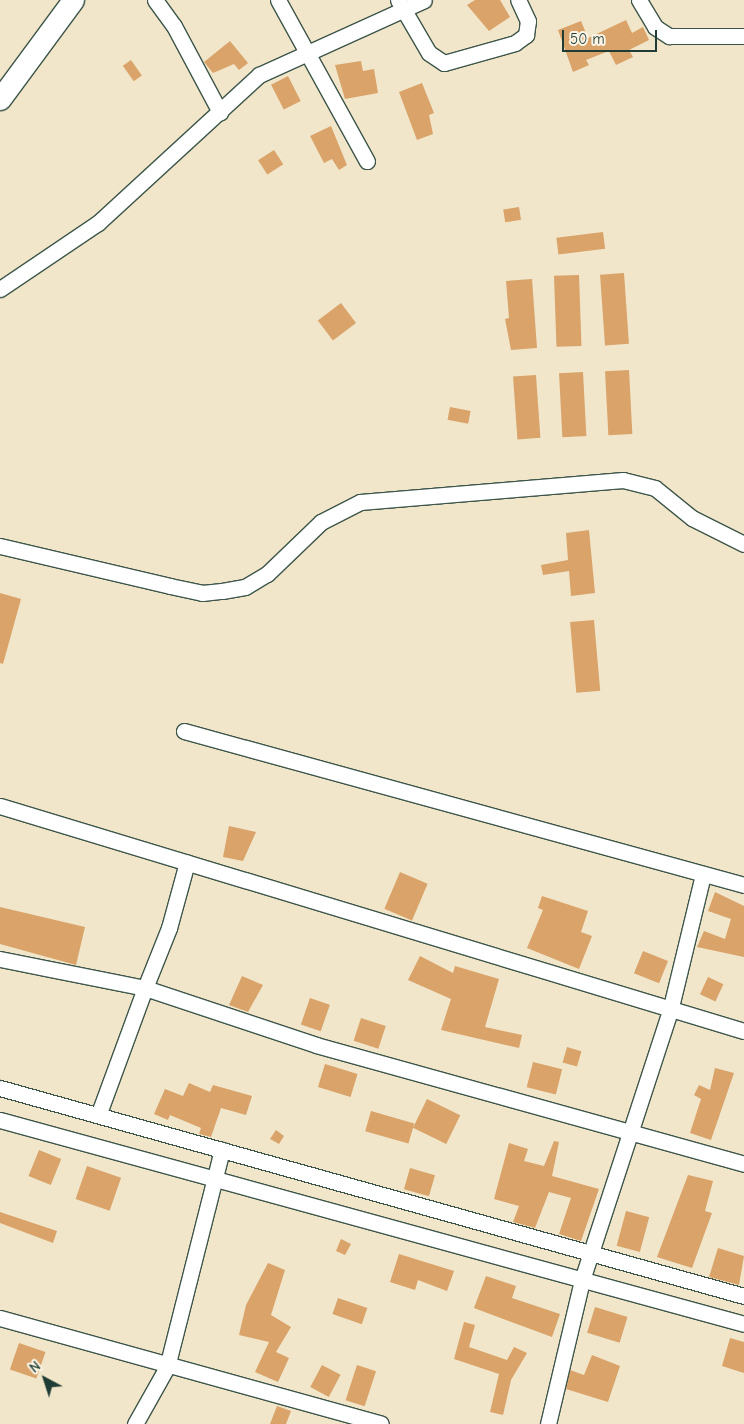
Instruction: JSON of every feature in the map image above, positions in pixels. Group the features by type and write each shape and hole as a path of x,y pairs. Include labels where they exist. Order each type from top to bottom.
{"street":[{"path":"0,99 73,0"},
{"path":"155,0 174,26 220,112"},
{"path":"278,0 308,50 367,161"},
{"path":"0,289 98,223 259,75 400,4 424,0"},
{"path":"400,4 429,53 444,63 515,43 526,35 528,21 518,0"},
{"path":"639,0 655,26 669,36 744,36"},
{"path":"0,546 178,588 222,591 245,587 267,574 321,522 360,502 623,480 656,488 692,518 744,544"},
{"path":"184,731 644,854 702,875 744,886"},
{"path":"0,806 744,1031"},
{"path":"100,1113 144,988 169,928 187,862"},
{"path":"548,1424 582,1280 670,1010 702,875"},
{"path":"0,959 144,988 316,1045 744,1164"},
{"path":"0,1088 100,1113 222,1150 744,1296"},
{"path":"0,1120 744,1324"},
{"path":"135,1424 167,1368 213,1179 222,1150"},
{"path":"0,1318 167,1368 381,1424"}],"building":[{"path":"475,0 500,0 510,17 489,31 467,5"},
{"path":"626,20 632,33 643,27 649,40 629,50 633,57 616,65 609,51 586,60 589,65 573,72 558,30 581,21 588,38"},
{"path":"230,41 248,63 239,70 234,64 213,73 204,62"},
{"path":"131,60 142,76 134,81 123,66"},
{"path":"361,61 363,71 374,69 378,93 345,99 335,65"},
{"path":"288,76 301,101 284,110 271,85"},
{"path":"422,83 434,113 429,115 433,134 417,140 399,92"},
{"path":"331,126 347,165 339,170 332,159 324,163 310,136"},
{"path":"274,150 283,164 267,175 258,160"},
{"path":"519,207 521,220 505,222 503,210"},
{"path":"603,232 605,249 558,255 556,238"},
{"path":"624,273 629,344 605,346 600,275"},
{"path":"579,275 581,346 556,347 554,276"},
{"path":"532,279 537,348 511,350 505,319 509,318 506,281"},
{"path":"341,303 356,323 333,340 318,320"},
{"path":"629,370 632,434 608,435 605,371"},
{"path":"583,372 586,436 562,437 559,373"},
{"path":"536,375 540,438 517,439 513,377"},
{"path":"450,407 471,411 468,424 448,420"},
{"path":"589,530 595,593 571,596 569,571 543,575 541,565 568,560 566,533"},
{"path":"0,593 21,599 3,664 0,663"},
{"path":"594,620 600,691 576,693 570,622"},
{"path":"229,826 256,832 243,861 223,857"},
{"path":"400,872 428,884 412,921 384,909"},
{"path":"715,892 744,906 744,957 697,947 704,931 725,939 731,919 708,911"},
{"path":"542,896 588,911 581,932 592,936 579,969 527,948 543,910 538,908"},
{"path":"0,907 85,927 76,965 0,944"},
{"path":"643,951 668,961 659,983 634,973"},
{"path":"420,956 453,973 455,966 499,979 485,1027 522,1035 519,1048 441,1030 451,999 408,980"},
{"path":"242,976 263,985 248,1012 229,1005"},
{"path":"708,977 723,984 715,1001 700,994"},
{"path":"310,998 330,1005 321,1031 301,1024"},
{"path":"361,1018 386,1026 378,1049 354,1041"},
{"path":"567,1047 581,1051 577,1067 563,1062"},
{"path":"533,1062 562,1069 556,1094 527,1087"},
{"path":"325,1064 358,1074 350,1097 318,1087"},
{"path":"715,1068 734,1073 711,1140 690,1133 701,1099 694,1095 699,1085 710,1090"},
{"path":"189,1083 210,1092 213,1085 252,1096 246,1115 221,1108 211,1137 199,1134 201,1128 170,1115 168,1120 154,1114 165,1089 183,1096"},
{"path":"427,1099 460,1115 446,1144 413,1128"},
{"path":"371,1111 414,1123 408,1144 365,1131"},
{"path":"276,1130 284,1136 279,1144 270,1139"},
{"path":"554,1141 559,1142 552,1176 599,1189 581,1241 559,1234 571,1198 549,1192 535,1228 513,1222 519,1206 494,1199 509,1143 528,1149 524,1161 544,1166"},
{"path":"39,1150 61,1159 51,1185 29,1176"},
{"path":"87,1166 121,1178 110,1211 76,1199"},
{"path":"410,1168 435,1175 429,1196 404,1189"},
{"path":"688,1175 713,1181 705,1211 712,1213 692,1268 657,1257"},
{"path":"626,1211 649,1217 640,1252 617,1246"},
{"path":"0,1212 57,1231 53,1243 0,1223"},
{"path":"341,1239 351,1244 345,1255 336,1251"},
{"path":"718,1248 744,1256 739,1285 709,1277"},
{"path":"399,1254 454,1271 447,1291 418,1280 415,1290 390,1282"},
{"path":"268,1263 285,1270 271,1315 291,1327 276,1352 289,1358 278,1382 255,1372 269,1342 239,1335 246,1305"},
{"path":"486,1276 516,1286 512,1298 560,1314 552,1337 474,1308"},
{"path":"338,1298 367,1308 362,1324 332,1314"},
{"path":"595,1307 628,1317 620,1343 587,1333"},
{"path":"464,1322 475,1325 469,1347 507,1360 514,1347 527,1353 511,1380 503,1415 490,1412 499,1374 454,1359"},
{"path":"730,1338 744,1342 744,1373 722,1366"},
{"path":"19,1343 45,1352 36,1379 10,1369"},
{"path":"592,1355 620,1366 608,1402 566,1389 570,1370 584,1375"},
{"path":"322,1365 341,1375 329,1397 310,1387"},
{"path":"357,1365 376,1371 365,1406 346,1400"},
{"path":"277,1406 291,1411 286,1424 270,1424"}]}
